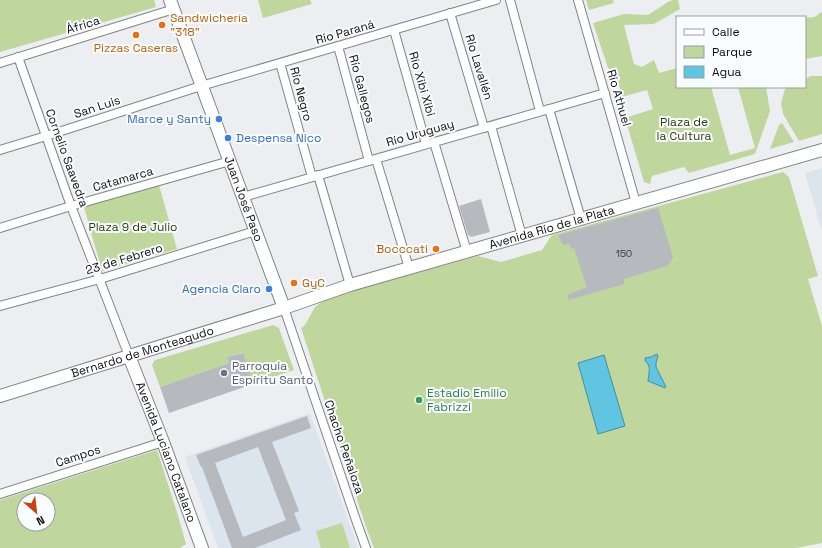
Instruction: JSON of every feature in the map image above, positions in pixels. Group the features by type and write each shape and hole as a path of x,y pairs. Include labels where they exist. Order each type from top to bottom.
{"main road":[{"name":"Juan José Paso","path":"172,4 284,308"},
{"name":"Avenida Río de la Plata","path":"284,308 350,285 732,177 822,150"},
{"name":"Bernardo de Monteagudo","path":"0,396 284,308"},
{"name":"Avenida Luciano Catalano","path":"129,356 163,442 202,548"}],"street":[{"name":"Río Paraná","path":"202,86 496,0"},
{"path":"510,0 540,111"},
{"name":"Río Athuel","path":"578,0 636,203"},
{"name":"África","path":"0,63 172,4"},
{"name":"Río Lavallén","path":"450,13 488,126 522,236"},
{"name":"Río Xibi Xibi","path":"394,30 466,252"},
{"name":"Río Gallegos","path":"338,46 373,160 409,268"},
{"name":"Cornelio Saavedra","path":"18,57 71,206 129,356"},
{"name":"Río Negro","path":"280,63 350,285"},
{"name":"San Luis","path":"0,150 202,86"},
{"name":"Río Uruguay","path":"243,197 605,93"},
{"path":"549,109 581,219"},
{"name":"Catamarca","path":"0,228 71,206 230,161"},
{"name":"23 de Febrero","path":"0,306 100,279 255,231"},
{"name":"Chacho Peñaloza","path":"284,308 366,548"},
{"name":"Campos","path":"0,494 163,442"}],"shaded area":[{"path":"822,168 822,231 805,173"},
{"path":"310,413 358,548 218,548 185,457"}],"green space":[{"path":"0,0 154,0 156,7 0,52"},
{"path":"258,0 310,0 312,4 263,18"},
{"path":"586,0 613,0 614,3 589,10"},
{"name":"Plaza de la Cultura","path":"678,0 680,9 654,24 624,25 634,64 642,67 654,60 659,73 676,68 676,88 711,88 730,155 755,148 738,88 766,88 770,111 755,154 689,173 684,167 652,176 650,184 644,182 625,118 653,109 647,90 618,98 617,94 621,91 614,71 608,68 593,23 624,14 648,15 668,2"},
{"path":"822,12 822,56 806,59 806,17 814,17"},
{"path":"811,76 822,76 822,134 799,141 783,114 781,103 785,89 806,88 806,78"},
{"path":"782,123 794,142 770,149 779,125"},
{"path":"783,172 789,177 818,276 808,279 822,326 822,543 796,548 374,548 301,328 305,325 315,307 327,298 478,256 501,262 542,250 552,235"},
{"name":"Plaza 9 de Julio","path":"159,185 177,249 102,271 84,207"},
{"path":"273,325 279,328 294,370 253,384 242,353 227,357 229,363 160,387 152,365 155,360"},
{"path":"157,450 186,544 180,548 0,548 0,500 16,495 16,532 56,532 56,492 25,492"},
{"path":"342,523 350,548 321,548 316,531"}],"water":[{"path":"657,354 656,367 666,386 665,388 648,381 649,368 645,358"},
{"path":"604,355 625,426 598,434 578,363"}],"building":[{"path":"481,199 490,232 471,237 468,235 459,206"},
{"path":"658,208 673,257 670,263 667,266 624,279 624,284 569,300 567,295 587,287 574,248 571,249 569,244 563,245 558,235"},
{"name":"Parroquia Espíritu Santo","path":"243,353 253,384 169,413 160,387 229,363 227,357"},
{"path":"307,416 311,428 272,442 299,511 294,513 301,530 255,548 232,548 202,467 196,455","holes":["258,447 286,520 243,537 215,463"]}],"place":[{"name":"Sandwichería \"318\"","path":"162,25"},
{"name":"Pizzas Caseras","path":"136,35"},
{"name":"Marce y Santy","path":"219,119"},
{"name":"Despensa Nico","path":"228,138"},
{"name":"Bocccati","path":"436,249"},
{"name":"GyC","path":"294,283"},
{"name":"Agencia Claro","path":"269,289"},
{"name":"Parroquia Espíritu Santo","path":"224,373"},
{"name":"Estadio Emilio Fabrizzi","path":"419,400"}]}
